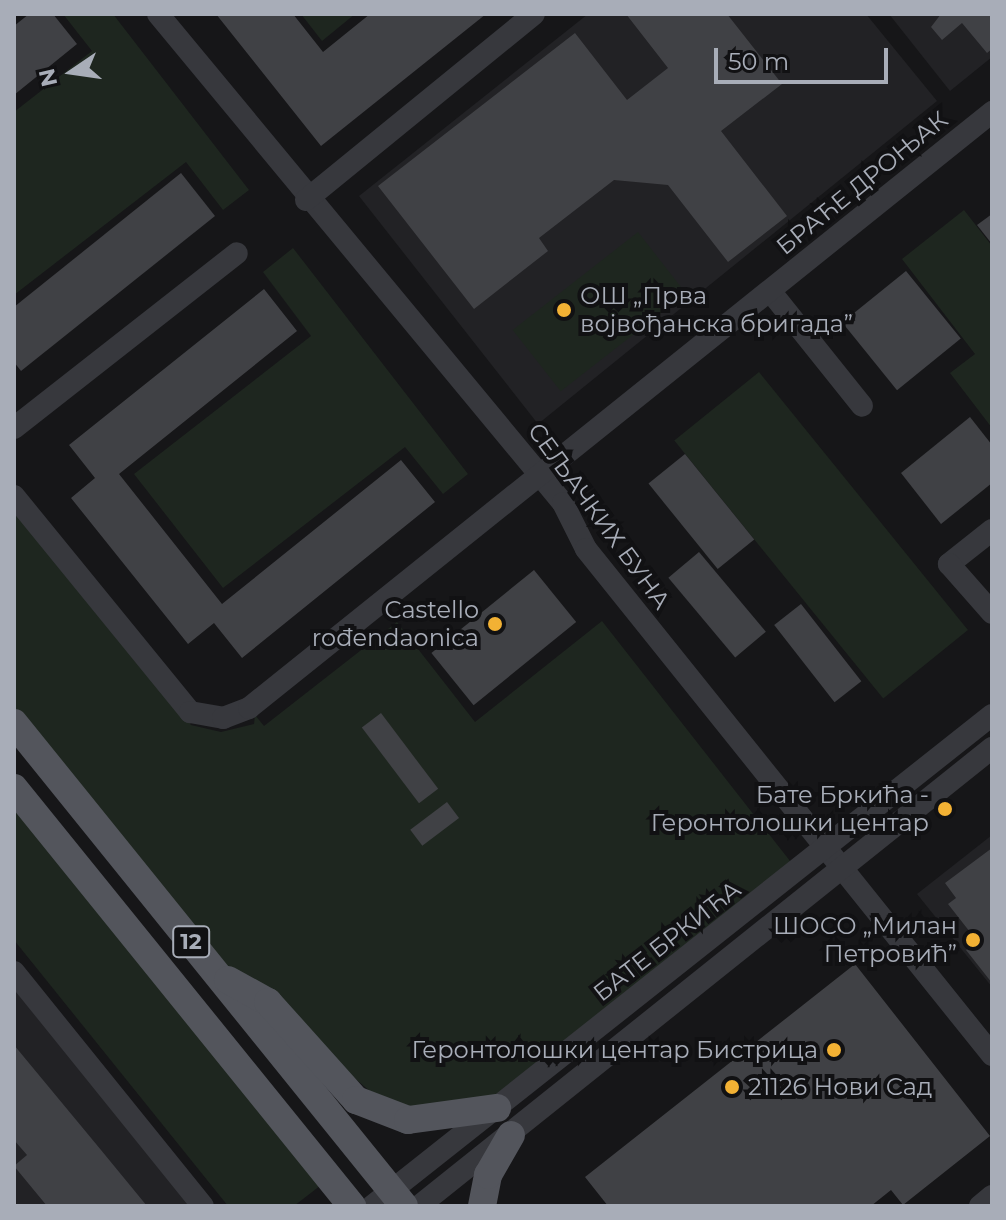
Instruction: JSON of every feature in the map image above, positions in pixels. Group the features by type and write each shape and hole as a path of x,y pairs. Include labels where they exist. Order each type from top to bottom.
{"main road":[{"name":"12","path":"14,723 216,973 390,1201"},
{"name":"12","path":"14,788 352,1206"},
{"path":"216,973 268,1002 356,1100 408,1120 497,1108"},
{"path":"482,1206 488,1175 511,1135"}],"street":[{"name":"СЕЉАЧКИХ БУНА","path":"158,14 306,200 541,476 586,549 992,1055"},
{"path":"306,200 534,14"},
{"name":"БРАЋЕ ДРОЊАК","path":"14,496 190,712 223,718 249,708 992,112"},
{"path":"14,428 237,253"},
{"path":"770,291 862,406"},
{"path":"992,530 949,564 992,613"},
{"name":"БАТЕ БРКИЋА","path":"390,1201 497,1108 992,715"},
{"path":"419,1206 992,748"},
{"path":"16,979 203,1206"},
{"path":"980,1206 992,1196"}],"shaded area":[{"path":"63,14 113,14 249,190 223,210 186,162 14,295 14,112 92,51"},
{"path":"301,14 355,14 322,41"},
{"name":"ОШ „Прва војвођанска бригада”","path":"588,14 866,14 937,101 538,424 359,196"},
{"path":"889,14 992,14 992,57 950,91"},
{"path":"964,210 992,246 992,428 950,373 975,354 902,259"},
{"path":"638,232 686,293 561,391 513,330"},
{"path":"293,248 468,474 443,494 405,447 223,588 134,474 311,336 263,272"},
{"path":"759,372 968,630 883,699 674,441"},
{"path":"14,506 191,725 221,732 254,724 255,715 264,726 397,622 475,722 602,621 794,866 494,1102 417,1110 383,1102 218,964 14,710"},
{"path":"14,798 325,1182 294,1206 228,1206 14,940"},
{"name":"ШОСО „Милан Петровић”","path":"992,835 992,987 917,894"},
{"path":"14,981 196,1206 14,1206"}],"building":[{"path":"29,14 53,14 77,44 14,95 14,26"},
{"path":"216,14 293,14 323,52 370,14 486,14 321,146"},
{"path":"626,14 727,14 782,84 721,131 787,216 728,262 668,185 614,180 539,238 548,251 474,309 378,186 575,33 627,100 668,68"},
{"path":"941,14 992,14 992,49 987,53 962,23 942,40 931,27"},
{"path":"181,173 215,216 21,371 14,362 14,307"},
{"path":"992,214 992,244 977,225"},
{"path":"906,271 961,339 897,390 842,323"},
{"path":"264,289 297,331 119,474 222,604 401,460 435,502 242,658 214,623 188,644 71,498 95,478 69,445"},
{"path":"970,417 992,445 992,483 941,524 901,473"},
{"path":"685,454 754,539 718,569 648,484"},
{"path":"699,552 766,632 735,657 668,578"},
{"path":"534,570 576,622 474,705 431,653"},
{"path":"801,604 861,681 835,702 774,625"},
{"path":"381,713 438,789 419,803 362,727"},
{"path":"447,802 459,818 422,846 410,830"},
{"path":"992,848 992,983 966,950 977,941 948,904 956,898 945,883"},
{"name":"Геронтолошки центар Бистрица","path":"855,964 990,1136 903,1205 891,1190 871,1206 608,1206 585,1177"},
{"path":"14,1045 147,1206 47,1206 14,1166 27,1155 14,1140"}],"place":[{"name":"ОШ „Прва војвођанска бригада”","path":"564,310"},
{"name":"Castello rođendaonica","path":"495,624"},
{"name":"Бате Бркића - Геронтолошки центар","path":"945,809"},
{"name":"ШОСО „Милан Петровић”","path":"973,940"},
{"name":"Геронтолошки центар Бистрица","path":"834,1050"},
{"name":"21126 Нови Сад","path":"732,1087"}]}
